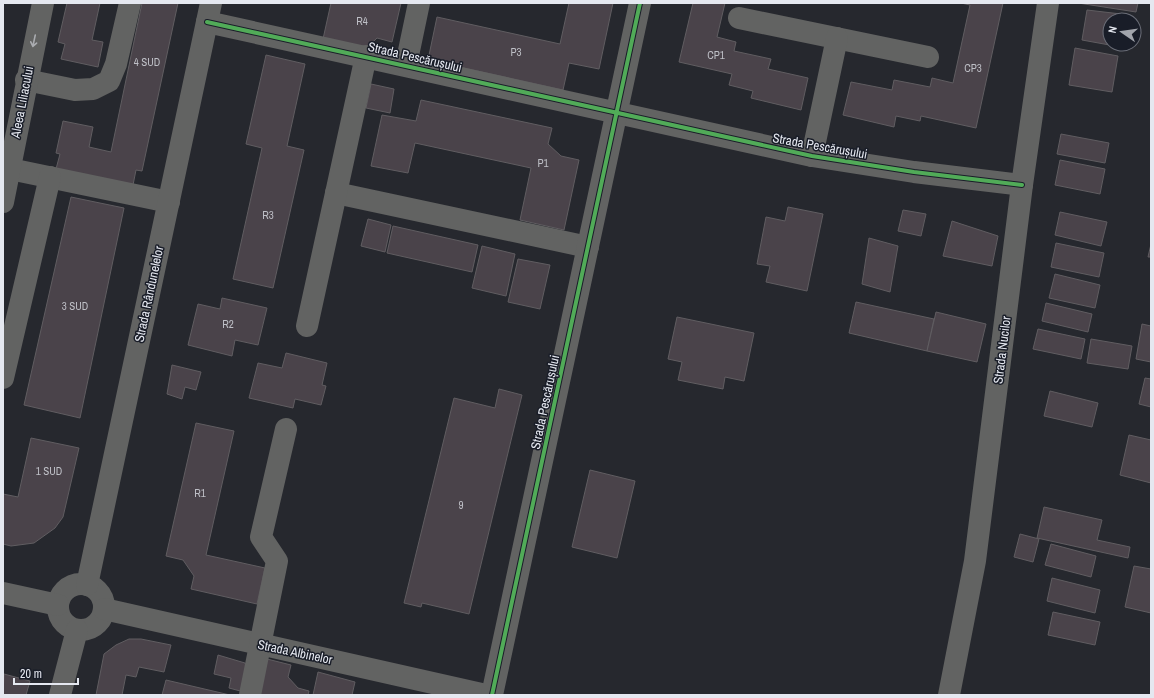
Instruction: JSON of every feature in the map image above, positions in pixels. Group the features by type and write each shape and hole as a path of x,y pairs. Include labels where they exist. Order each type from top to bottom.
{"street":[{"name":"Aleea Liliacului","path":"3,202 10,169 11,112 26,80 42,3"},
{"path":"26,80 75,90 93,89 109,81 116,64 130,3"},
{"path":"406,65 419,3"},
{"name":"Strada Pescărușului","path":"492,695 640,3"},
{"name":"Strada Nucilor","path":"949,695 975,562 1022,185 1048,3"},
{"name":"Strada Pescărușului","path":"209,12 366,56 617,114 812,156 914,172 1022,185"},
{"name":"Strada Rândunelelor","path":"87,585 209,12"},
{"path":"739,18 928,57"},
{"path":"812,156 837,38"},
{"path":"307,326 366,56"},
{"path":"10,169 169,202"},
{"path":"3,378 50,177"},
{"path":"336,193 588,247"},
{"path":"250,695 262,644 277,561 261,537 286,429"},
{"path":"79,584 87,585 93,587 102,596 104,609 98,623 85,630 77,630 65,624 58,612 58,605 60,597 71,586 79,584"},
{"path":"3,593 58,605"},
{"name":"Strada Albinelor","path":"104,609 486,695"},
{"path":"60,695 77,630"}],"building":[{"path":"67,3 100,3 92,40 103,42 98,67 61,59 65,44 58,42"},
{"path":"142,3 178,3 142,171 136,170 133,185 56,169 60,154 56,153 63,121 93,127 89,147 111,152"},
{"path":"331,3 401,3 392,42 377,38 373,42 371,48 323,39"},
{"path":"569,3 613,3 599,69 569,63 563,90 428,60 437,17 560,44"},
{"path":"693,3 725,3 717,37 736,42 734,51 771,59 768,69 808,78 801,110 751,98 753,91 729,85 732,74 679,62"},
{"path":"961,3 1003,3 976,128 921,116 920,121 896,116 894,127 843,115 851,82 892,90 894,80 930,87 932,78 953,83 970,5"},
{"path":"1078,3 1138,3 1136,12"},
{"path":"1087,10 1104,12 1102,12 1102,44 1082,40"},
{"path":"1075,48 1118,56 1112,92 1069,85"},
{"path":"266,55 305,64 287,146 304,150 273,288 233,279 262,148 246,144"},
{"path":"371,84 394,89 390,113 366,108"},
{"path":"421,100 552,128 548,144 561,156 579,160 564,230 520,220 531,168 415,143 408,173 371,166 382,115 416,121"},
{"path":"1061,134 1109,143 1105,163 1057,154"},
{"path":"1060,160 1105,169 1100,194 1055,185"},
{"path":"71,197 124,208 80,418 24,405"},
{"path":"788,207 823,214 807,291 766,282 770,266 757,264 766,217 785,221"},
{"path":"903,210 926,214 921,236 898,231"},
{"path":"1060,212 1107,222 1101,246 1055,235"},
{"path":"368,219 391,225 385,252 361,246"},
{"path":"952,221 998,236 992,266 943,256"},
{"path":"393,226 478,245 472,272 387,253"},
{"path":"869,238 898,246 890,292 862,284"},
{"path":"1056,243 1104,253 1099,277 1051,267"},
{"path":"1151,244 1151,257 1148,257"},
{"path":"482,246 515,254 506,296 472,288"},
{"path":"518,259 550,265 540,309 508,302"},
{"path":"1055,274 1100,285 1095,308 1049,298"},
{"path":"222,298 267,308 258,345 235,340 232,356 188,345 198,304 220,309"},
{"path":"856,302 934,319 927,351 849,333"},
{"path":"1046,303 1092,314 1088,332 1042,321"},
{"path":"936,312 986,324 977,362 927,351"},
{"path":"677,317 754,333 744,381 725,377 723,389 678,380 682,362 668,359"},
{"path":"1142,324 1151,326 1151,362 1136,359"},
{"path":"1038,329 1085,339 1081,359 1033,349"},
{"path":"1091,339 1132,346 1128,369 1087,363"},
{"path":"286,353 327,363 322,385 326,386 321,405 295,399 293,408 249,398 258,363 282,368"},
{"path":"172,365 201,372 196,390 185,387 182,399 167,394"},
{"path":"1145,378 1151,379 1151,407 1139,404"},
{"path":"499,389 522,395 469,614 422,603 421,607 404,603 454,398 495,408"},
{"path":"1050,391 1098,403 1092,427 1044,416"},
{"path":"196,423 234,431 206,555 265,568 257,604 191,589 194,576 183,560 166,556"},
{"path":"1129,435 1151,440 1151,483 1120,475"},
{"path":"31,438 79,448 63,517 55,528 34,543 11,546 3,544 3,494 18,497"},
{"path":"590,470 635,481 617,558 572,547"},
{"path":"1044,507 1102,520 1097,540 1130,547 1128,558 1037,538"},
{"path":"1020,534 1039,539 1033,562 1014,557"},
{"path":"1051,544 1096,556 1091,577 1045,565"},
{"path":"1134,566 1151,569 1151,613 1125,607"},
{"path":"1052,578 1100,590 1095,613 1047,601"},
{"path":"1053,612 1100,622 1095,645 1048,635"},
{"path":"129,639 141,639 171,645 164,672 139,667 136,677 126,675 122,695 96,695 104,654 116,645"},
{"path":"218,655 245,663 249,674 244,692 229,688 231,678 214,674"},
{"path":"267,659 291,665 288,677 298,688 309,691 308,695 258,695"},
{"path":"318,672 355,682 352,695 313,695"},
{"path":"4,674 30,681 26,695 3,695"},
{"path":"166,680 230,695 162,695"}],"cycle path":[{"path":"492,695 640,3"},
{"path":"207,22 812,156 914,172 1022,185"}]}
